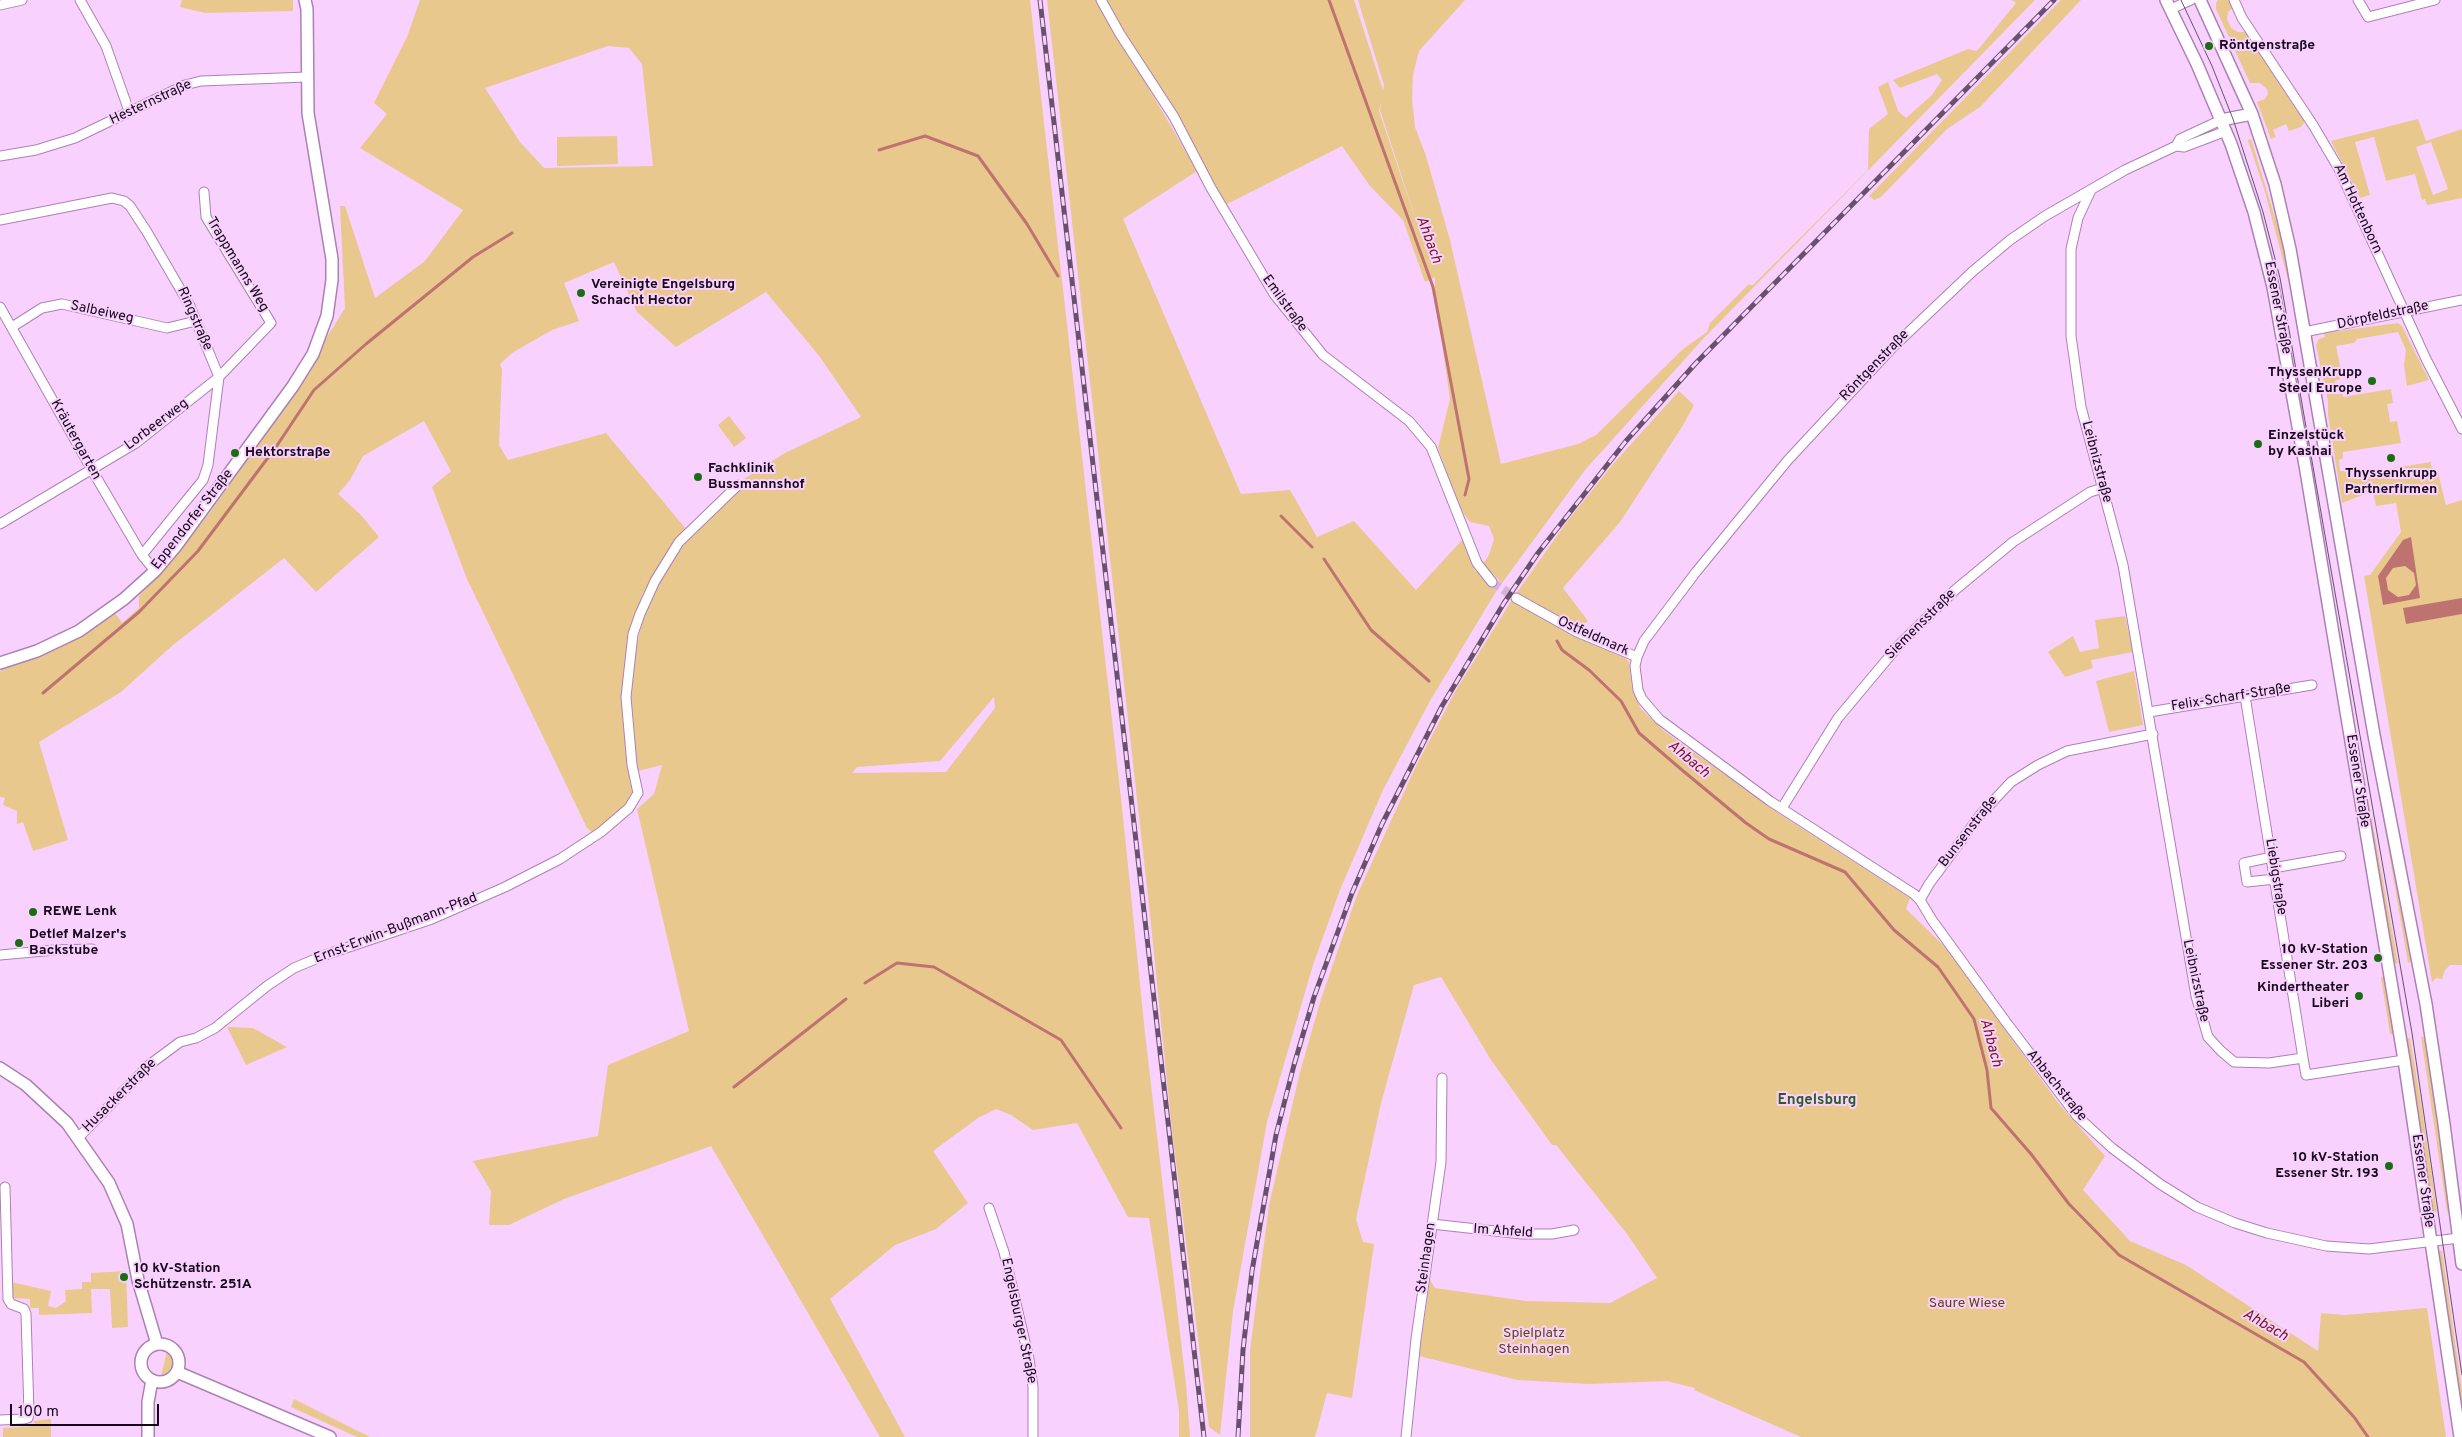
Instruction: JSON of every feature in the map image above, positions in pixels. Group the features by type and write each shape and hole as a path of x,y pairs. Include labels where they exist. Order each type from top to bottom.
{"main road":[{"name":"Essener Straße","path":"2200,0 2252,114 2281,210 2373,725 2426,1004 2462,1264"},
{"name":"Eppendorfer Straße","path":"0,663 37,651 93,622 124,599 154,571 176,546 293,386 312,354 324,326 330,299 332,259 310,126 307,78 308,3"},
{"name":"Essener Straße","path":"2168,5 2224,126 2265,249 2279,314 2404,1060 2460,1437"},
{"path":"2224,126 2252,114"},
{"path":"0,1068 42,1098 79,1137 108,1183 127,1224 138,1280 157,1344"},
{"path":"157,1344 168,1345 177,1354 179,1360 177,1372 168,1380 152,1380 142,1371 141,1359 146,1350 157,1344"},
{"path":"177,1372 330,1437"},
{"path":"148,1437 148,1402 152,1380"}],"street":[{"path":"0,5 22,0"},
{"path":"80,0 106,46 129,111"},
{"name":"Emilstraße","path":"1101,0 1120,34 1161,95 1211,188 1280,302 1323,354 1408,421 1431,447 1477,563 1492,582"},
{"path":"2168,5 2191,0"},
{"name":"Am Hottenborn","path":"2234,0 2242,18 2308,118 2338,169 2404,312 2462,429"},
{"path":"2358,0 2368,17 2435,0"},
{"name":"Hesternstraße","path":"0,156 56,145 93,131 129,111 185,85 201,81 307,78"},
{"name":"Röntgenstraße","path":"1637,657 1644,641 1742,515 1788,460 1893,347 1972,272 2010,240 2045,216 2125,170 2176,146 2180,139 2224,126"},
{"name":"Leibnizstraße","path":"2091,190 2078,218 2071,249 2071,336 2082,407 2123,565 2196,996 2208,1036 2221,1052 2234,1062 2269,1063 2303,1058"},
{"name":"Trappmanns Weg","path":"204,192 206,217 271,323 220,377"},
{"name":"Ringstraße","path":"0,220 112,198 124,201 130,206 171,271 190,306 220,377"},
{"name":"Dörpfeldstraße","path":"2304,332 2462,300"},
{"name":"Salbeiweg","path":"12,327 42,308 62,304 167,328 196,321"},
{"name":"Kräutergarten","path":"0,307 92,470 154,571"},
{"path":"142,554 203,480 208,465 220,377"},
{"name":"Lorbeerweg","path":"0,524 136,443 220,377"},
{"name":"Ernst-Erwin-Bußmann-Pfad","path":"215,1028 267,986 294,968 325,955 432,919 505,887 560,859 601,832 629,808 638,793 632,764 626,696 634,634 640,614 655,581 679,542 738,485"},
{"name":"Siemensstraße","path":"1782,808 1838,718 1906,638 1966,580 2013,542 2090,492 2103,488"},
{"name":"Ostfeldmark","path":"1516,598 1577,632 1637,657 1635,666 1638,690 1642,699 1659,719 1782,808"},
{"name":"Felix-Scharf-Straße","path":"2149,712 2312,685"},
{"name":"Liebigstraße","path":"2245,696 2303,1058"},
{"name":"Bunsenstraße","path":"1920,900 1929,884 1994,798 2024,772 2067,751 2080,747 2153,734"},
{"name":"Ahbachstraße","path":"1782,808 1920,900 1932,920 2006,1022 2077,1116 2112,1148 2160,1184 2216,1215 2267,1233 2326,1246 2369,1249 2459,1238"},
{"path":"2273,868 2341,856"},
{"path":"2272,857 2244,863 2247,882 2275,879"},
{"path":"0,955 92,949"},
{"name":"Husackerstraße","path":"79,1137 148,1065 180,1042 196,1038 215,1028"},
{"path":"2303,1058 2306,1075 2392,1060 2404,1060"},
{"name":"Steinhagen","path":"1406,1437 1416,1339 1441,1162 1442,1078"},
{"path":"0,1420 24,1420 28,1418 29,1413 26,1314 24,1309 11,1304 8,1299 4,1275 5,1187"},
{"name":"Engelsburger Straße","path":"989,1208 1004,1252 1029,1359 1033,1387 1033,1437"},
{"name":"Im Ahfeld","path":"1432,1224 1522,1234 1552,1234 1574,1230"}],"green space":[{"path":"182,0 293,0 293,11 205,13 180,7"},
{"path":"420,0 1030,0 1122,807 1145,1033 1186,1384 1190,1437 1179,1437 1179,1411 1149,1218 1128,1217 1077,1123 1033,1130 1011,1115 996,1109 978,1118 933,1151 968,1203 936,1229 895,1245 830,1299 905,1437 880,1437 711,1146 564,1199 509,1225 489,1225 491,1191 473,1161 598,1136 608,1065 689,1031 637,809 654,794 662,765 638,771 630,707 631,671 636,648 646,607 663,559 642,595 630,631 624,676 623,696 633,793 623,807 593,833 587,828 467,579 432,487 451,471 424,421 363,456 350,480 338,494 361,515 379,537 316,592 284,558 173,645 121,692 39,742 68,840 33,851 23,822 17,824 17,811 3,805 5,798 0,797 0,671 67,643 115,613 122,623 139,608 139,596 177,555 211,511 277,418 345,308 340,206 345,206 375,298 425,261 463,210 360,148 387,114 374,103 407,37","holes":["608,46 629,48 642,64 653,166 544,168 520,142 485,88","614,262 637,312 676,347 766,292 820,357 861,417 785,453 739,482 686,529 606,433 508,460 499,445 502,369 500,364 512,353 552,330 579,321 564,283","994,697 995,708 946,772 852,773 857,767 940,761"]},
{"path":"1047,0 1100,0 1126,49 1197,171 1123,219 1241,494 1290,490 1317,537 1354,521 1416,590 1463,539 1475,571 1500,585 1430,701 1383,790 1340,890 1313,965 1267,1122 1233,1311 1220,1435 1209,1427 1172,1130 1149,905"},
{"path":"1106,0 1354,0 1383,90 1384,85 1358,0 1465,0 1419,51 1413,75 1412,99 1415,127 1426,156 1450,240 1501,464 1578,444 1596,435 1683,349 1707,332 1710,323 1748,285 1753,285 1868,170 1869,129 1888,114 1878,87 1888,82 1898,111 1906,118 1932,95 1942,80 1937,74 1900,88 1893,80 1968,49 1977,51 2016,3 2011,0 2035,0 1703,339 1585,470 1502,583 1483,564 1489,555 1494,539 1489,526 1470,522 1460,509 1438,448 1450,399 1435,295 1435,277 1425,282 1403,220 1370,186 1342,146 1225,205 1204,165","holes":["1381,102 1380,110 1425,247 1379,111"]},
{"path":"2061,0 2081,0 1980,107 1947,129 1881,197 1874,200 1869,196"},
{"path":"2218,0 2230,0 2234,7 2228,12 2227,19 2231,28 2238,32 2247,32 2305,121 2301,127 2289,131 2286,124 2273,130 2276,137 2271,139 2257,102 2265,99 2268,94 2267,89 2260,83 2250,83 2216,9"},
{"path":"2418,119 2426,141 2462,129 2462,198 2427,205 2425,199 2422,200 2415,174 2386,181 2374,137 2355,142 2370,195 2360,198 2331,141","holes":["2431,142 2448,189 2433,195 2416,147"]},
{"path":"617,136 618,164 557,166 557,137"},
{"path":"2251,139 2284,247 2292,295 2265,192 2248,140"},
{"path":"2398,323 2402,326 2429,380 2407,386 2404,365 2406,350 2398,332 2357,339 2354,343 2336,346 2342,375 2339,376 2340,379 2335,381 2336,394 2343,394 2343,397 2391,389 2393,403 2387,404 2390,422 2397,421 2401,443 2343,452 2343,458 2339,460 2340,471 2346,471 2347,475 2384,471 2431,462 2431,466 2438,473 2446,505 2462,500 2462,965 2450,965 2445,970 2442,979 2436,978 2432,982 2364,576 2370,575 2401,532 2396,503 2376,506 2373,491 2342,503 2328,414 2328,401 2316,345 2319,339 2325,337 2324,333"},
{"path":"1679,391 1694,405 1682,427 1620,522 1563,588 1588,621 1569,634 1625,658 1629,662 1632,688 1641,709 1664,731 1781,815 1910,898 1906,909 1945,947 2059,1104 2105,1156 2083,1190 2130,1241 2186,1265 2318,1351 2321,1313 2345,1315 2427,1308 2446,1437 1801,1437 1694,1390 1695,1388 1667,1381 1589,1384 1517,1380 1419,1356 1430,1280 1435,1288 1526,1301 1610,1303 1657,1278 1627,1234 1556,1145 1552,1145 1491,1060 1441,977 1414,985 1381,1103 1356,1219 1363,1242 1374,1244 1352,1398 1327,1393 1315,1437 1250,1437 1250,1350 1269,1205 1300,1072 1321,999 1357,895 1416,766 1456,690 1513,598 1566,523 1613,464"},
{"path":"729,416 746,438 734,447 718,425"},
{"path":"2125,616 2133,652 2091,660 2093,668 2065,677 2048,652 2073,636 2080,652 2099,648 2095,620"},
{"path":"2134,671 2143,725 2109,732 2096,681"},
{"path":"2347,692 2398,963 2394,964"},
{"path":"2366,720 2412,962 2408,963"},
{"path":"2385,976 2394,1034 2390,1034 2381,977"},
{"path":"227,1027 253,1028 287,1047 246,1065"},
{"path":"2426,1036 2450,1212 2447,1212 2421,1037"},
{"path":"2410,1038 2437,1212 2431,1213 2406,1039"},
{"path":"2442,1250 2462,1390 2462,1413 2439,1262 2439,1252"},
{"path":"126,1271 128,1327 112,1328 110,1289 91,1289 92,1313 39,1315 39,1308 30,1308 30,1299 12,1298 11,1282 51,1291 48,1306 56,1308 66,1301 65,1290 82,1289 82,1282 91,1282 91,1273"},
{"path":"167,1351 173,1359 172,1369 169,1373 161,1376"},
{"path":"294,1399 370,1437 357,1437 291,1407"},
{"path":"51,1419 51,1437 3,1437 3,1428 35,1426 34,1421"}],"shaded area":[{"path":"2411,537 2420,598 2383,605 2378,576 2403,540","holes":["2405,566 2414,573 2416,585 2409,595 2398,597 2388,590 2386,578 2393,568"]},
{"path":"2462,598 2462,614 2406,624 2403,608"}],"waterway":[{"name":"Ahbach","path":"1329,0 1433,287 1469,479 1465,495"},
{"path":"879,150 925,136 978,156 1027,224 1058,276"},
{"path":"43,693 139,612 198,551 276,447 314,390 366,344 473,257 512,233"},
{"path":"1281,516 1312,547"},
{"path":"1324,559 1371,630 1429,681"},
{"name":"Ahbach","path":"1557,641 1562,650 1589,670 1621,701 1639,733 1682,770 1746,823 1769,839 1845,872 1894,930 1938,967 1974,1019 1987,1070 1991,1108 2031,1154 2069,1204 2119,1255 2304,1362 2354,1417 2368,1437"},
{"path":"865,983 897,963 934,967 1061,1040 1121,1128"},
{"path":"734,1087 846,999"}],"tunnel":[{"path":"1492,582 1516,598"}],"tram line":[{"path":"2181,0 2212,66 2233,119 2263,212 2280,278 2412,1033 2462,1375"}],"railway":[{"path":"1040,0 1204,1437"},
{"path":"1238,1437 1243,1350 1252,1271 1276,1135 1294,1065 1314,997 1352,893 1382,824 1442,706 1504,603 1538,553 1626,441 1696,363 2054,0"}],"place":[{"name":"Röntgenstraße","path":"2209,46"},
{"name":"Vereinigte Engelsburg Schacht Hector","path":"581,293"},
{"name":"ThyssenKrupp Steel Europe","path":"2372,381"},
{"name":"Einzelstück by Kashai","path":"2258,444"},
{"name":"Hektorstraße","path":"235,453"},
{"name":"Thyssenkrupp Partnerfirmen","path":"2391,458"},
{"name":"Fachklinik Bussmannshof","path":"698,477"},
{"name":"REWE Lenk","path":"33,912"},
{"name":"Detlef Malzer's Backstube","path":"19,943"},
{"name":"10 kV-Station Essener Str. 203","path":"2378,958"},
{"name":"Kindertheater Liberi","path":"2359,996"},
{"name":"10 kV-Station Essener Str. 193","path":"2389,1166"},
{"name":"10 kV-Station Schützenstr. 251A","path":"124,1277"}],"district":[{"name":"Engelsburg","path":"1817,1101"}],"park label":[{"name":"Saure Wiese","path":"1967,1304"},
{"name":"Spielplatz Steinhagen","path":"1534,1342"}]}
